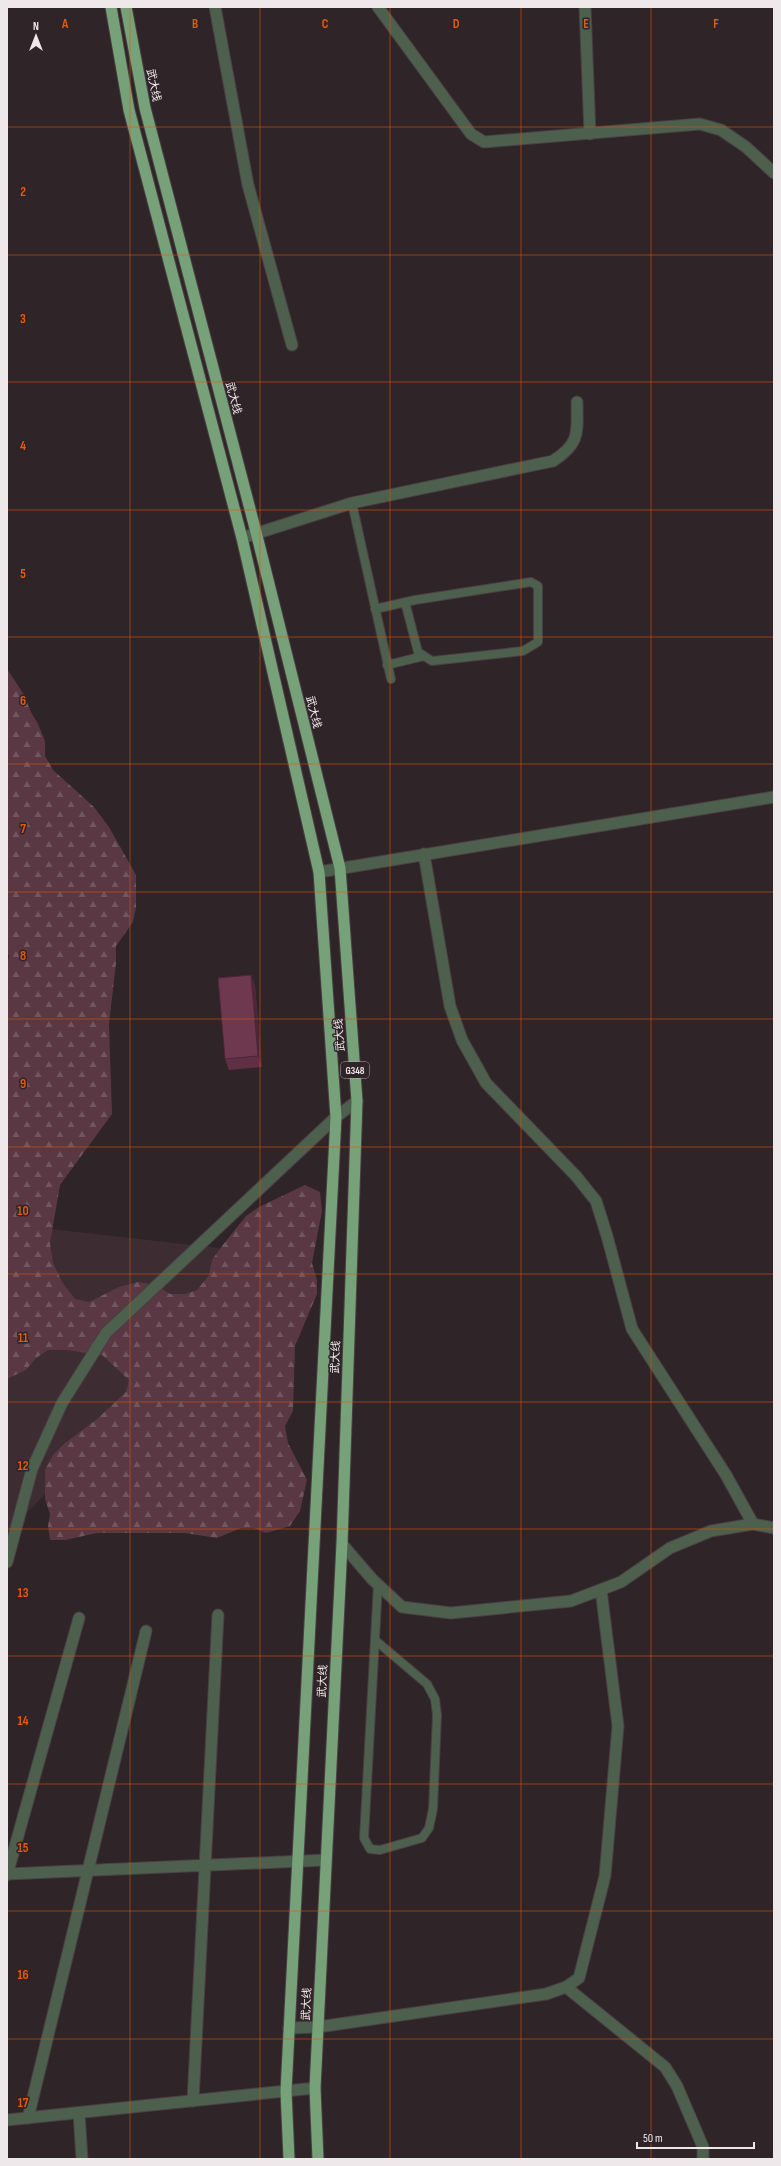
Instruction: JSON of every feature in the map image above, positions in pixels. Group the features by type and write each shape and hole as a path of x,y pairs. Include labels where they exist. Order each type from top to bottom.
{"highway":[{"name":"武大线","path":"111,7 129,110 242,538 319,872 336,1117 286,2091 290,2159"},
{"name":"武大线","path":"126,7 145,108 256,532 340,868 357,1101 342,1544 315,2088 318,2159"}],"street":[{"path":"215,7 248,185 292,345"},
{"path":"378,7 471,134 484,142 700,124 721,130 746,147 774,173"},
{"path":"585,7 590,134"},
{"path":"242,538 256,532 352,503 553,461 567,452 577,436 577,402"},
{"path":"319,872 774,797"},
{"path":"424,854 450,1006 462,1040 486,1082 576,1176 596,1201 632,1329 726,1475 753,1524"},
{"path":"7,1562 32,1469 62,1403 106,1333 336,1117 357,1101"},
{"path":"342,1544 378,1584 402,1607 451,1613 571,1601 622,1582 670,1548 711,1531 753,1524 774,1528"},
{"path":"289,2028 318,2026 546,1994 566,1988 578,1978 605,1876 618,1726 601,1590"},
{"path":"193,2101 218,1615"},
{"path":"79,1618 7,1874 89,1869 326,1860"},
{"path":"28,2118 146,1631"},
{"path":"566,1988 665,2067 677,2086 703,2147 703,2159"},
{"path":"7,2120 315,2088"},
{"path":"79,2113 82,2159"}],"lane":[{"path":"352,503 391,679"},
{"path":"375,609 405,602 531,582 538,586 538,642 523,651 432,661 418,652 405,602"},
{"path":"388,665 424,656"},
{"path":"375,1640 427,1684 435,1699 437,1715 433,1809 429,1828 422,1838 380,1850 370,1849 364,1838 378,1584"}],"shaded area":[{"path":"7,1224 280,1255 7,1533"}],"green space":[{"path":"7,669 23,693 38,724 45,741 45,756 53,770 94,807 109,827 136,875 136,907 133,922 116,946 116,963 109,1024 112,1114 60,1185 50,1243 53,1263 62,1282 75,1299 89,1302 119,1287 138,1282 156,1285 170,1294 185,1294 197,1290 209,1275 212,1260 246,1216 259,1207 305,1185 320,1192 322,1211 312,1263 317,1280 317,1294 295,1346 293,1411 285,1426 288,1443 307,1480 300,1511 290,1526 266,1533 254,1528 241,1528 217,1538 185,1533 97,1533 65,1540 50,1540 48,1526 50,1514 45,1499 45,1470 53,1455 65,1443 97,1419 126,1392 129,1380 102,1355 65,1350 48,1350 36,1358 26,1370 7,1379 7,965 9,956 7,952"}],"building":[{"path":"251,975 258,1056 225,1059 218,978"}]}
